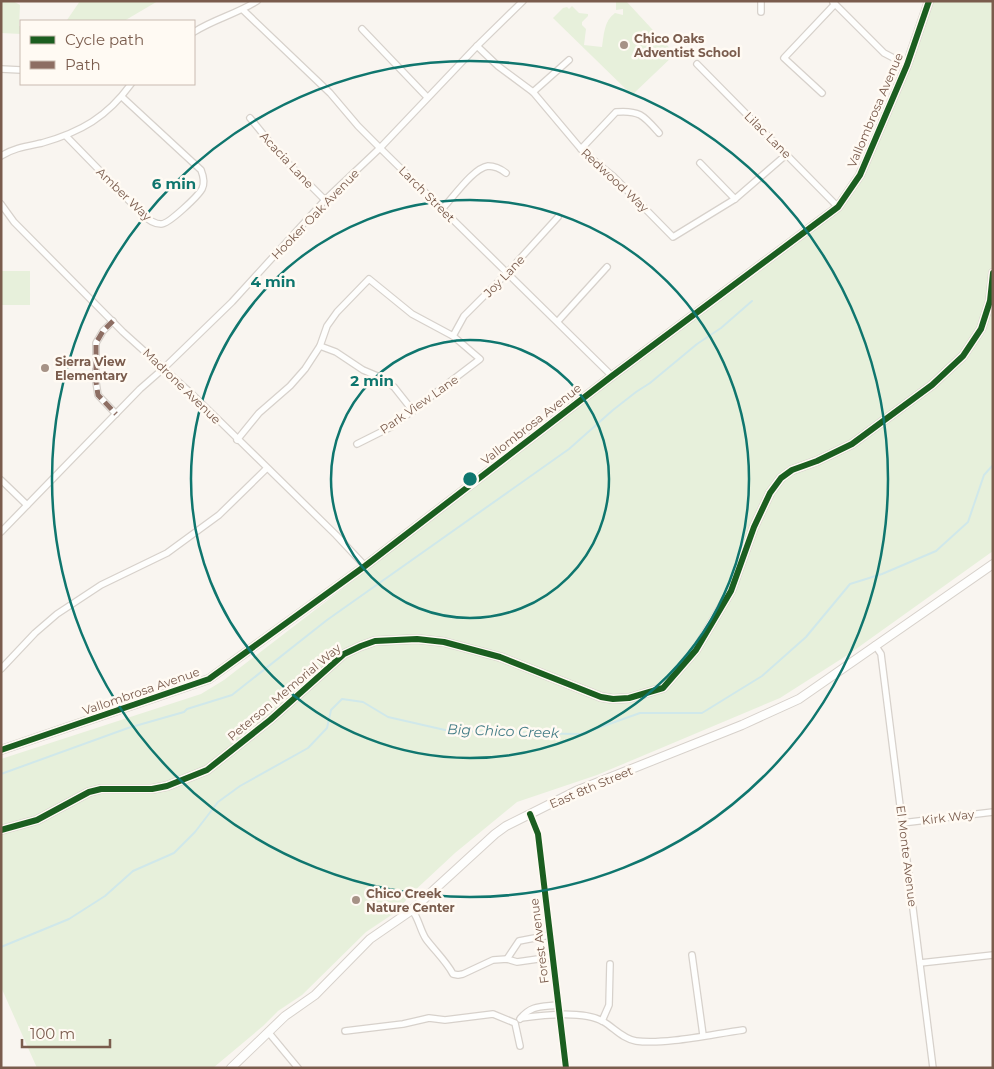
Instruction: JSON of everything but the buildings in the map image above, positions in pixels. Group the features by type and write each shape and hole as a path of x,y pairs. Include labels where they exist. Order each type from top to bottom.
{"street":[{"path":"195,31 207,23 243,10 257,1"},
{"name":"Hooker Oak Avenue","path":"1,532 140,389 232,302 325,200 380,148 427,97 523,1"},
{"path":"761,1 761,12"},
{"name":"Vallombrosa Avenue","path":"1,750 209,680 365,566 612,376 838,207 860,175 907,65 929,1"},
{"path":"822,93 784,58 833,3 884,53 907,65"},
{"name":"Larch Street","path":"243,10 330,93 358,126 612,376"},
{"path":"362,29 427,97"},
{"name":"Redwood Way","path":"477,46 498,66 534,92 581,150 613,176 673,237 735,199 787,154"},
{"path":"534,92 569,60"},
{"name":"Lilac Lane","path":"697,64 838,207"},
{"path":"1,69 20,70"},
{"path":"1,156 12,150 66,136 98,119 122,97 130,85"},
{"name":"Amber Way","path":"66,136 144,216 153,223 162,225 170,222 202,189 203,177 201,170 122,97"},
{"path":"581,150 616,112 631,110 644,116 659,132"},
{"name":"Acacia Lane","path":"250,118 280,155 325,200"},
{"path":"700,163 735,199"},
{"path":"442,209 472,176 482,168 491,166 506,173"},
{"name":"Madrone Avenue","path":"1,204 14,222 113,321 336,535 365,566"},
{"name":"Joy Lane","path":"453,336 464,316 507,273 558,217"},
{"path":"558,321 607,267"},
{"name":"Peterson Memorial Way","path":"1,830 37,820 89,792 101,789 152,789 167,786 207,770 270,720 344,654 375,641 417,639 444,642 500,657 602,697 613,699 629,698 663,688 696,650 731,591 754,527 770,493 781,478 792,470 817,461 852,444 932,385 963,356 981,329 990,301 993,273"},
{"path":"237,440 259,413 306,369 320,346 327,326 337,312 370,279 412,314 453,336"},
{"path":"113,321 96,342 96,382 98,395 116,414"},
{"name":"Park View Lane","path":"356,444 391,427 480,359 453,336"},
{"path":"320,346 336,352 363,370 382,378 394,387 413,411"},
{"path":"1,669 35,633 57,614 101,585 167,553 219,515 266,468"},
{"path":"1,480 27,505"},
{"name":"East 8th Street","path":"231,1068 285,1016 315,995 370,939 412,910 506,826 576,791 775,711 799,698 993,564"},
{"name":"El Monte Avenue","path":"875,645 881,654 934,1068"},
{"name":"Kirk Way","path":"902,823 993,812"},
{"name":"Forest Avenue","path":"530,814 538,834 566,1068"},
{"path":"412,910 425,938 448,965 453,974 458,975 490,961 507,959 517,962 552,957"},
{"path":"507,959 520,941 550,935"},
{"path":"692,955 703,1035"},
{"path":"920,963 993,955"},
{"path":"602,1021 609,1005 610,964"},
{"path":"515,1023 530,1009 558,1005"},
{"path":"345,1031 403,1024 429,1018 444,1020 493,1014 515,1023"},
{"path":"521,1018 559,1014 584,1016 602,1021 616,1032 635,1041 658,1042 743,1030"},
{"path":"515,1023 520,1046"},
{"path":"269,1033 298,1068"}],"green space":[{"path":"1,1 13,1 20,5 20,34 1,33"},
{"path":"80,1 158,1 126,20 67,20"},
{"name":"Chico Oaks Adventist School","path":"616,1 626,1 675,54 632,95 553,18 563,8 567,7 569,9 572,6 579,13 588,14 582,22 586,29 584,45 602,47 605,28 611,16 615,13 623,15 623,9 616,10"},
{"path":"929,1 993,1 993,551 849,654 780,698 597,775 517,802 455,853 412,893 396,912 366,932 302,995 278,1011 213,1068 37,1068 1,987 1,759 201,694 224,680 838,207 861,175"},
{"path":"1,271 30,271 30,305 1,305"}],"waterway":[{"path":"1,774 128,728 184,712 187,709 232,695 327,620 569,449 613,410 650,383 697,344 721,328 752,301"},
{"name":"Big Chico Creek","path":"1,947 69,919 105,896 133,871 174,853 195,832 218,802 240,786 308,748 327,728 331,710 342,699 363,702 388,717 445,730 513,733 581,734 640,713 702,713 762,676 806,637 850,584 882,574 936,551 968,522 984,475 993,465"}],"marked path":[{"path":"113,321 103,331 96,343 96,382 98,395 116,414"}],"cycle path":[{"path":"1,750 209,679 365,566 612,376 838,207 860,175 907,65 929,1"},
{"path":"1,830 37,820 89,792 101,789 152,789 167,786 207,770 270,720 344,654 375,641 417,639 444,642 500,657 601,697 613,699 629,698 663,688 696,650 731,591 754,527 770,493 781,478 792,470 817,461 852,444 932,385 963,356 981,329 990,301 993,273"},
{"path":"530,814 538,834 566,1068"}],"place":[{"name":"Chico Oaks Adventist School","path":"624,45"},
{"name":"Sierra View Elementary","path":"45,368"},
{"name":"Chico Creek Nature Center","path":"356,900"}]}
